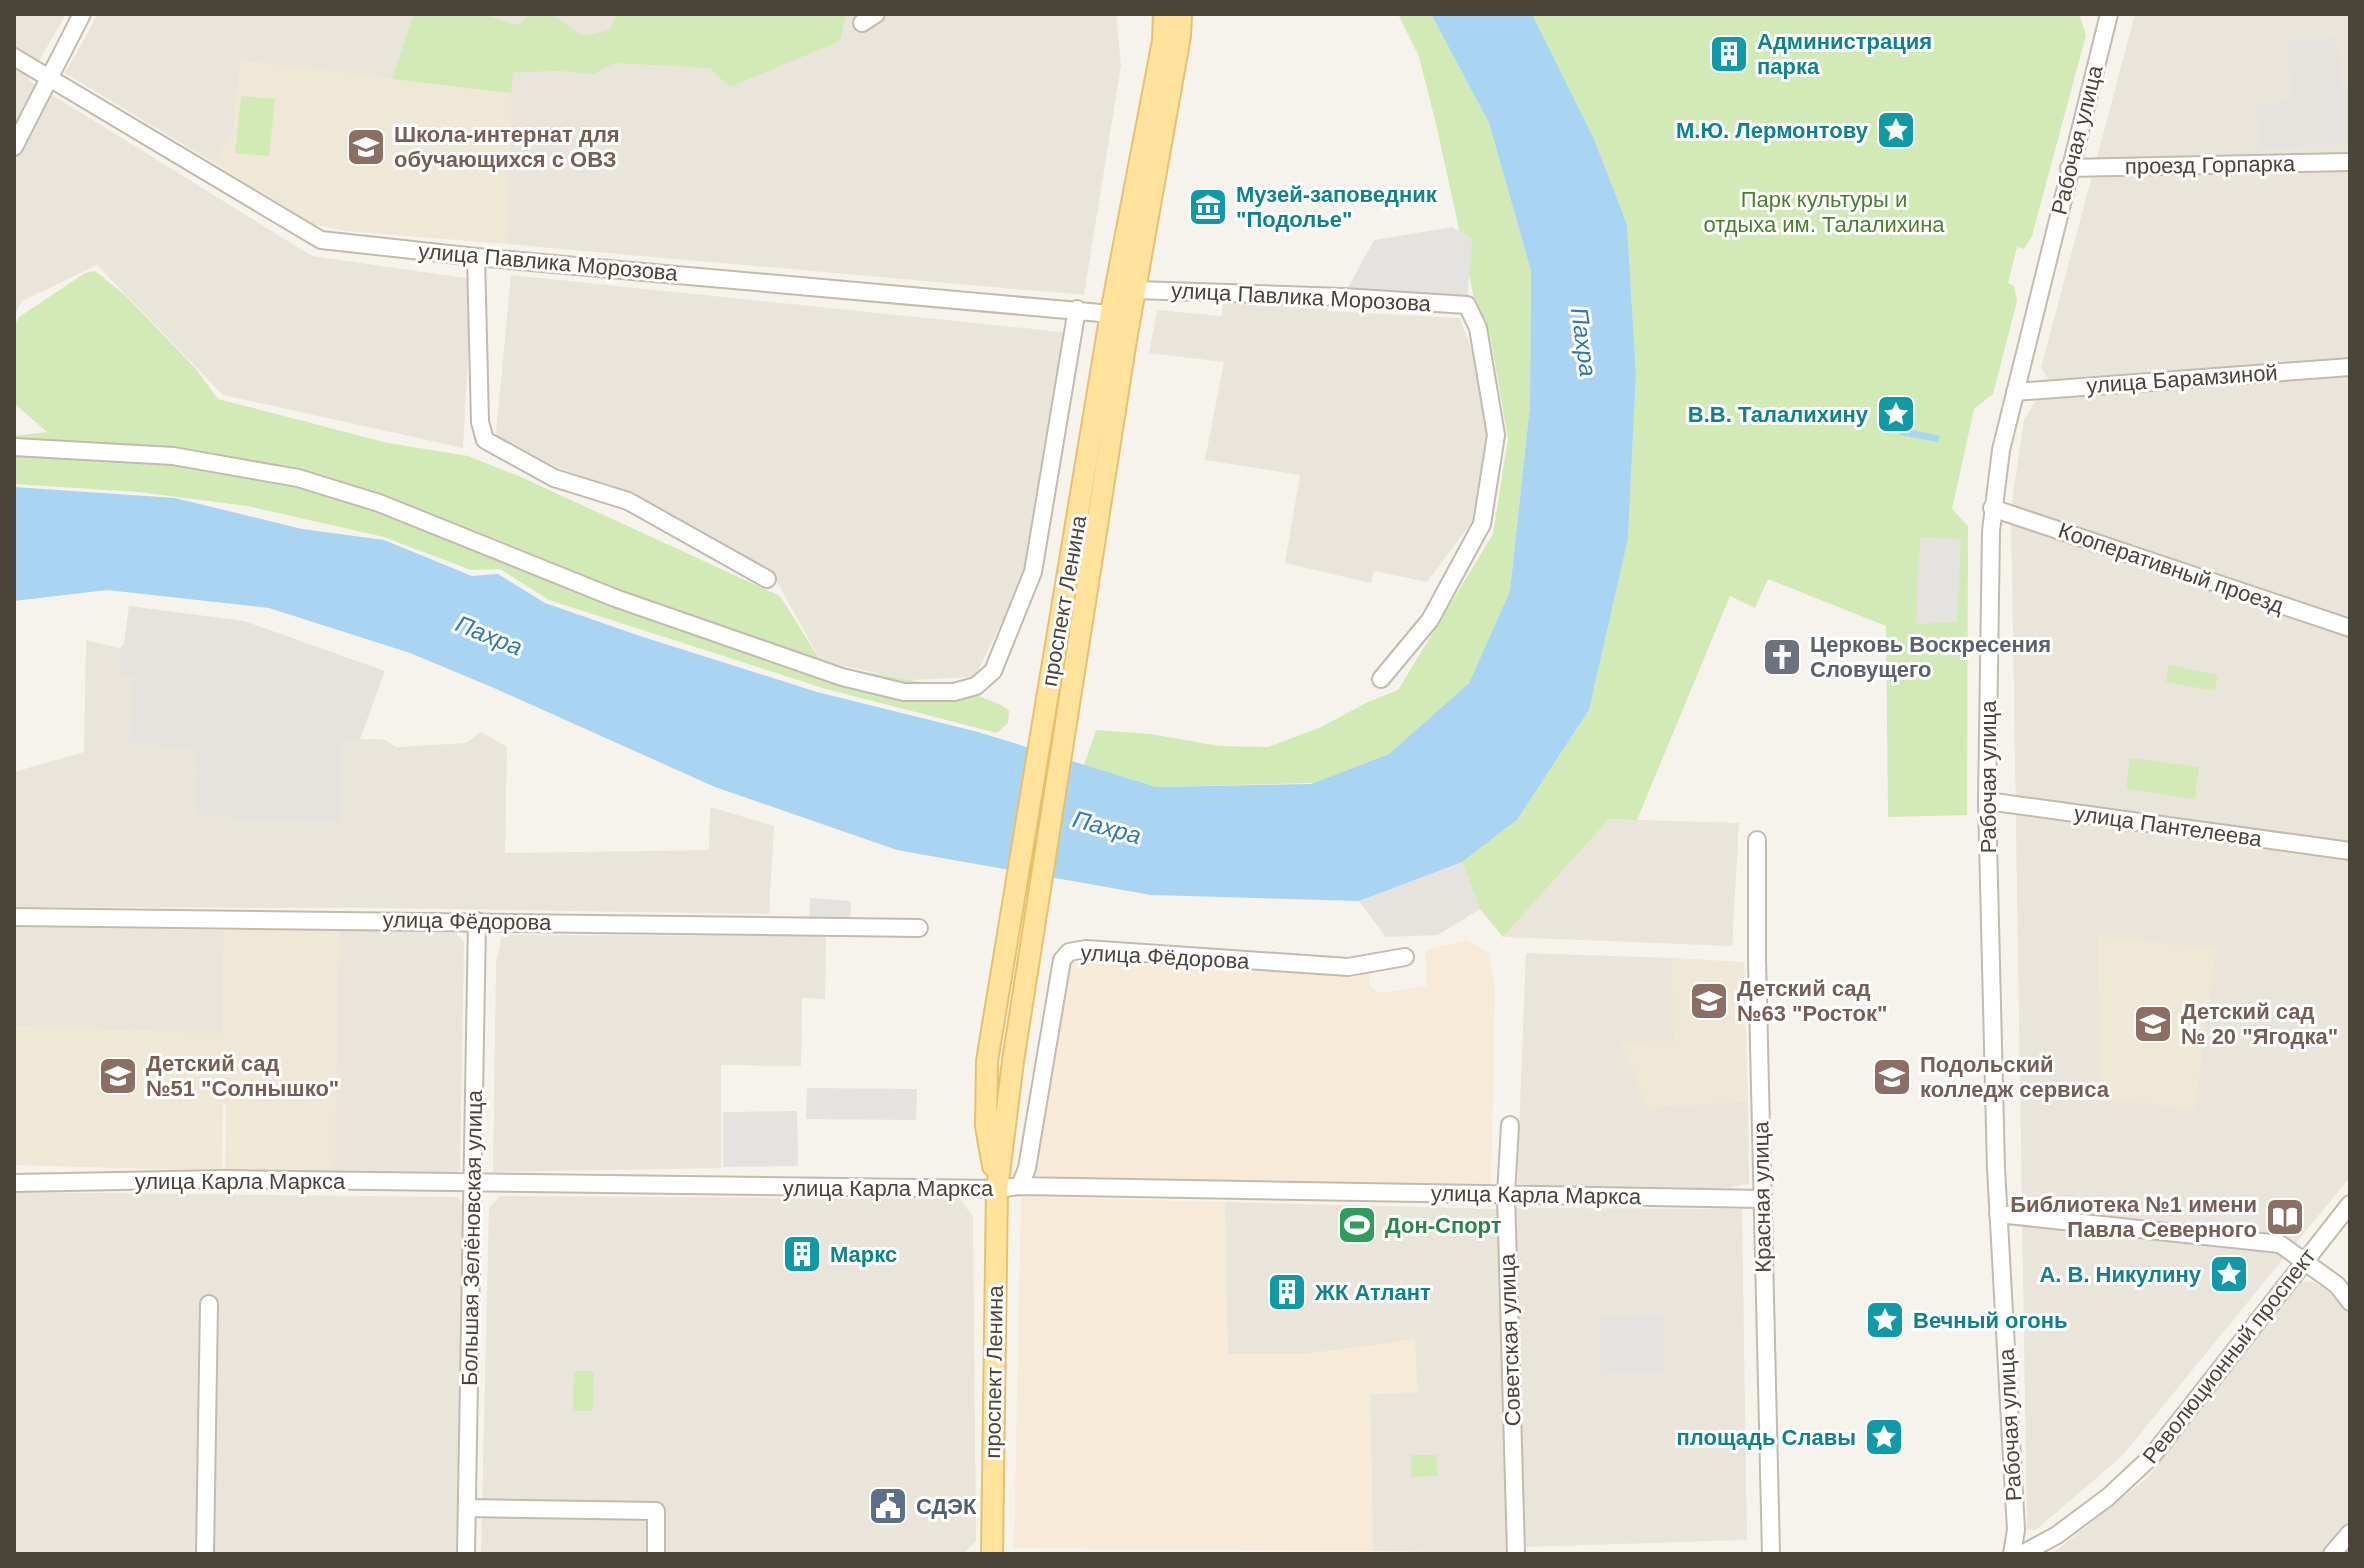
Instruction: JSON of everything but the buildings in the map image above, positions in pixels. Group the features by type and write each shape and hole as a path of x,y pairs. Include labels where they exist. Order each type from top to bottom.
{"main road":[{"name":"проспект Ленина","path":"992,1554 997,1189 1013,1061 1096,545 1121,315 1163,41 1164,14"},
{"name":"проспект Ленина","path":"997,1189 986,1126 987,1061 1076,532 1121,315 1136,290 1180,36 1181,14"}],"street":[{"path":"14,147 82,14"},
{"name":"Рабочая улица","path":"2012,1554 2016,1530 1998,1214 1987,801 1992,508 2001,450 2103,17"},
{"name":"улица Павлика Морозова","path":"14,57 321,240 476,257 1121,315"},
{"name":"проезд Горпарка","path":"2069,168 2350,162"},
{"path":"476,257 480,422 485,440 554,478 628,501 767,579"},
{"name":"улица Павлика Морозова","path":"1136,290 1467,305 1478,328 1496,435 1482,524 1430,620 1381,679"},
{"path":"14,447 173,456 298,478 379,503 615,598 842,677 904,692 954,692 976,686 993,671 1033,572 1077,309"},
{"name":"улица Барамзиной","path":"2015,392 2350,367"},
{"name":"Кооперативный проезд","path":"1992,508 2350,628"},
{"name":"улица Пантелеева","path":"1987,801 2350,851"},
{"name":"Красная улица","path":"1757,840 1771,1554"},
{"name":"улица Фёдорова","path":"14,917 919,928"},
{"name":"Большая Зелёновская улица","path":"466,1554 477,921"},
{"name":"улица Фёдорова","path":"1020,1186 1027,1168 1062,960 1069,952 1086,949 1348,967 1405,957"},
{"name":"Советская улица","path":"1510,1125 1506,1195 1516,1554"},
{"name":"улица Карла Маркса","path":"14,1183 223,1179 997,1189 1020,1186 1762,1199"},
{"name":"Революционный проспект","path":"2022,1554 2057,1535 2135,1474 2152,1456 2350,1204"},
{"path":"1998,1214 2280,1244 2337,1285 2350,1302"},
{"path":"205,1554 209,1304"},
{"path":"467,1508 656,1511 656,1554"},
{"path":"2332,1554 2350,1533"}],"shaded area":[{"path":"14,14 66,14 28,80 312,256 472,279 463,448 223,395 97,265 22,301 14,316"},
{"path":"98,14 1116,14 1121,65 1084,295 506,244 511,93 241,61 233,132 214,163 65,73"},
{"path":"2135,14 2350,14 2350,358 2049,380 2041,368"},
{"path":"2337,38 2340,86 2350,86 2350,143 2259,148 2257,104 2291,101 2288,40"},
{"name":"Школа-интернат для обучающихся с ОВЗ","path":"241,61 511,93 506,244 345,231 313,224 214,163 233,132"},
{"path":"1452,227 1472,238 1467,305 1343,297 1374,240"},
{"path":"511,275 1071,333 1024,576 975,677 909,680 821,661 771,571 637,498 495,443"},
{"path":"1223,300 1327,302 1327,311 1460,318 1474,357 1488,435 1475,518 1427,582 1374,571 1371,583 1285,563 1300,475 1205,460 1224,362 1149,353 1157,310 1222,316"},
{"path":"2350,375 2350,1177 2122,1456 2036,1530 2027,1529 2011,509 2024,420 2036,400"},
{"path":"1920,537 1961,539 1957,622 1916,624"},
{"path":"129,606 244,621 385,671 360,739 341,745 339,824 198,817 197,750 129,743 134,677 119,675 120,648 124,644"},
{"path":"86,640 120,648 119,675 135,676 197,749 199,817 338,824 341,745 360,739 383,739 396,747 466,743 481,732 507,747 505,853 709,850 710,807 774,826 769,914 14,907 14,772 84,752"},
{"path":"1609,819 1739,823 1732,946 1503,937"},
{"path":"1462,862 1480,909 1438,935 1386,937 1359,901"},
{"path":"810,898 851,901 850,924 809,921"},
{"path":"14,927 224,930 223,1034 14,1027"},
{"path":"224,930 339,930 334,1172 225,1171 226,1104 223,1103 222,1171 14,1165 14,1027 223,1034"},
{"path":"339,930 456,933 464,942 460,1169 457,1173 334,1172"},
{"path":"502,935 826,936 825,999 802,998 801,1066 721,1065 721,1168 493,1172 496,964"},
{"name":"Детский сад № 20 \"Ягодка\"","path":"2098,936 2216,949 2195,1109 2100,1099"},
{"path":"1467,940 1488,952 1495,985 1491,1186 1034,1176 1070,961 1369,973 1370,986 1379,993 1427,986 1425,950"},
{"path":"1526,953 1672,958 1674,1041 1621,1043 1648,1107 1748,1101 1749,1184 1713,1190 1560,1189 1517,1183"},
{"name":"Детский сад №63 \"Росток\"","path":"1672,958 1744,962 1748,1101 1648,1107 1620,1042 1674,1041"},
{"path":"807,1088 917,1089 916,1120 806,1119"},
{"path":"797,1111 798,1166 723,1167 723,1112"},
{"path":"14,1192 457,1197 464,1205 456,1554 14,1554"},
{"path":"500,1196 960,1199 973,1217 976,1541 963,1554 481,1554 489,1208"},
{"path":"1021,1197 1225,1202 1228,1354 1306,1354 1415,1339 1418,1393 1370,1394 1373,1551 1014,1548"},
{"path":"1225,1202 1501,1209 1509,1553 1373,1551 1370,1394 1415,1340 1306,1354 1227,1354"},
{"path":"1516,1208 1742,1209 1747,1540 1524,1547"},
{"path":"2303,1281 2313,1282 2332,1293 2350,1317 2350,1554 2052,1554 2147,1478"},
{"path":"1664,1314 1664,1373 1601,1374 1600,1315"}],"green space":[{"path":"414,14 481,14 518,25 531,14 554,16 583,36 610,30 617,14 847,14 840,41 730,87 710,68 614,63 593,74 513,72 511,93 392,79"},
{"path":"1398,14 1431,14 1489,123 1531,271 1530,405 1510,591 1469,683 1389,754 1314,783 1156,787 1084,765 1096,730 1151,734 1219,746 1268,747 1319,728 1398,690 1493,534 1508,439 1490,335 1474,298 1419,57"},
{"name":"Парк культуры и отдыха им. Талалихина","path":"1532,14 2079,14 2086,35 2032,236 2024,249 2017,247 2008,283 2014,286 2017,301 1993,394 1974,409 1952,509 1968,526 1967,815 1888,817 1886,626 1768,579 1755,608 1730,596 1637,820 1609,819 1503,937 1480,909 1462,862 1517,820 1589,710 1628,539 1636,373 1627,224 1594,139"},
{"path":"241,96 275,99 269,156 235,153"},
{"path":"95,271 126,296 196,369 218,399 388,443 468,456 521,477 780,596 823,665 922,682 977,696 1009,711 1008,723 997,733 826,689 549,600 500,569 471,570 384,537 247,506 139,492 14,484 14,436 47,432 14,403 14,327 19,317 85,273"},
{"path":"2169,665 2218,675 2215,691 2166,682"},
{"path":"2130,758 2199,767 2195,799 2126,789"},
{"path":"574,1371 594,1371 593,1411 573,1411"},
{"path":"1411,1455 1437,1455 1438,1476 1411,1477"}],"water":[{"name":"Пахра","path":"1431,14 1532,14 1594,139 1627,224 1636,373 1628,539 1589,710 1517,820 1462,862 1359,901 1151,895 897,850 715,787 410,653 269,608 107,590 14,601 14,487 175,498 302,529 384,540 472,576 498,574 545,603 640,636 817,692 978,732 1156,787 1311,784 1389,754 1469,683 1510,591 1530,405 1531,271 1489,123"},
{"path":"1903,428 1940,436 1938,442 1900,435"}],"place":[{"name":"Администрация парка","path":"1729,54"},
{"name":"М.Ю. Лермонтову","path":"1896,130"},
{"name":"Школа-интернат для обучающихся с ОВЗ","path":"366,147"},
{"name":"Музей-заповедник \"Подолье\"","path":"1208,207"},
{"name":"В.В. Талалихину","path":"1896,414"},
{"name":"Церковь Воскресения Словущего","path":"1782,657"},
{"name":"Детский сад №63 \"Росток\"","path":"1709,1001"},
{"name":"Детский сад № 20 \"Ягодка\"","path":"2153,1024"},
{"name":"Детский сад №51 \"Солнышко\"","path":"118,1076"},
{"name":"Подольский колледж сервиса","path":"1892,1077"},
{"name":"Библиотека №1 имени Павла Северного","path":"2285,1217"},
{"name":"Дон-Спорт","path":"1357,1225"},
{"name":"Маркс","path":"802,1254"},
{"name":"А. В. Никулину","path":"2229,1274"},
{"name":"ЖК Атлант","path":"1287,1292"},
{"name":"Вечный огонь","path":"1885,1320"},
{"name":"площадь Славы","path":"1884,1437"},
{"name":"СДЭК","path":"888,1506"}]}
